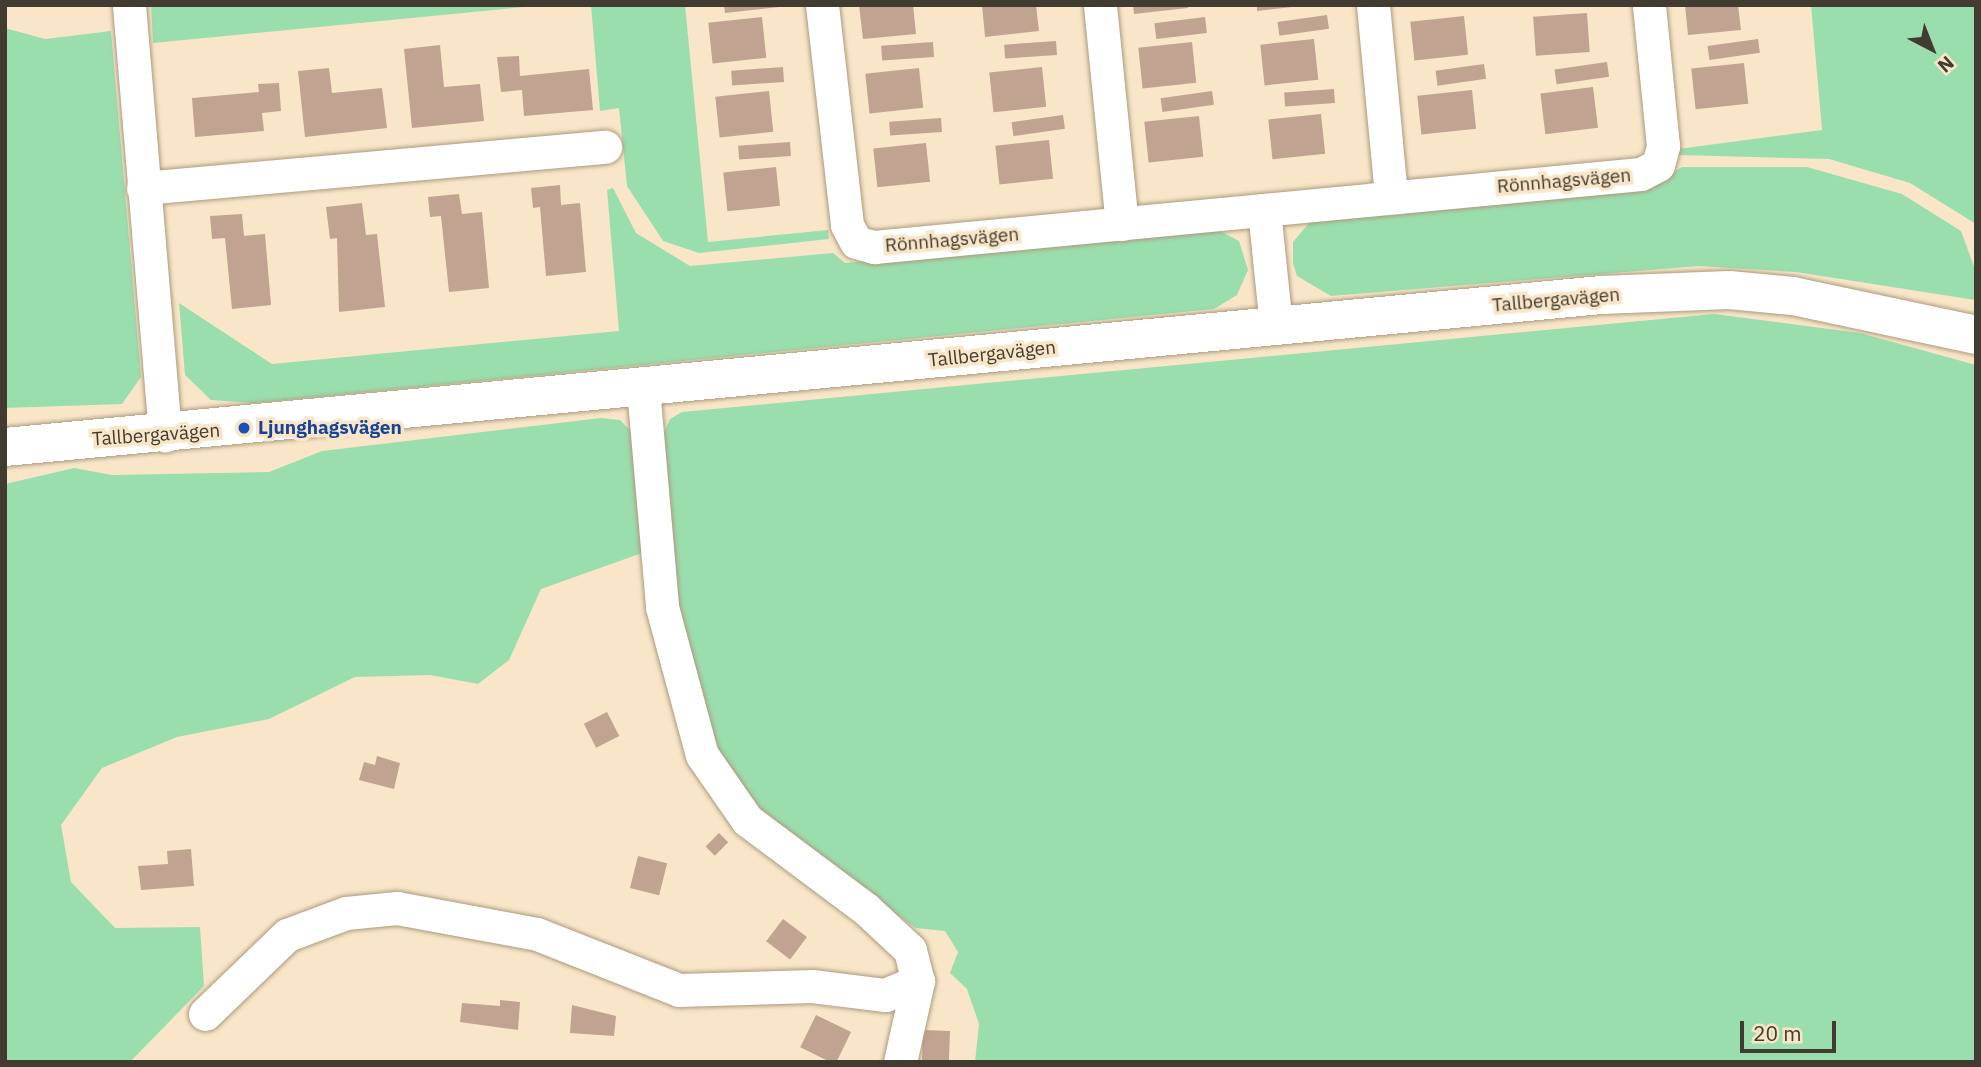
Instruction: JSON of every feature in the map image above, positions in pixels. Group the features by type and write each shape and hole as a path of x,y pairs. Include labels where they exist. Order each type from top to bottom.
{"street":[{"path":"129,5 165,435"},
{"name":"Rönnhagsvägen","path":"822,5 847,225 856,242 874,247 1651,170 1663,146 1649,5"},
{"path":"1100,5 1122,224"},
{"path":"1373,5 1391,197"},
{"path":"143,188 605,147"},
{"path":"1264,210 1276,327"},
{"name":"Tallbergavägen","path":"5,447 165,435 1601,295 1729,290 1855,306 1976,335"},
{"path":"643,388 662,607 702,755 719,788 777,848 897,934 909,950 918,981 900,1062"},
{"path":"205,1014 287,935 346,913 397,908 537,934 679,990 812,986 885,995 918,981"}],"green space":[{"path":"151,5 545,5 153,43"},
{"path":"591,5 685,5 708,242 828,230 829,239 699,253 663,241 627,186 619,108 600,111"},
{"path":"1811,5 1976,5 1976,224 1910,183 1829,159 1679,155 1678,149 1822,130"},
{"path":"5,28 45,39 111,31 141,377 122,404 5,408"},
{"path":"1682,167 1807,167 1902,194 1961,231 1976,272 1975,300 1796,272 1699,266 1331,296 1297,276 1293,263 1293,242 1310,222 1650,187"},
{"path":"613,188 636,233 690,266 833,253 845,263 1214,228 1239,241 1248,270 1237,295 1214,309 254,403 211,400 185,375 179,303 272,364 619,331 607,190"},
{"path":"1714,314 1860,333 1976,365 1976,1062 975,1062 979,1024 967,989 950,973 958,952 945,931 916,928 777,831 715,754 680,657 663,435 670,419 682,412"},
{"path":"601,418 620,420 632,432 642,553 541,589 509,660 478,684 430,675 355,677 269,719 177,737 102,768 61,825 71,882 115,928 200,927 204,986 130,1062 5,1062 5,484 74,468 112,475 269,472 322,451"}],"building":[{"path":"724,5 779,5 779,7 725,13"},
{"path":"859,5 913,5 916,34 863,39"},
{"path":"982,5 1036,5 1039,31 985,37"},
{"path":"1133,5 1188,5 1188,8 1134,14"},
{"path":"1257,5 1292,5 1292,7 1257,11"},
{"path":"1685,5 1738,5 1741,30 1688,35"},
{"path":"1587,13 1590,52 1536,56 1533,17"},
{"path":"1327,15 1329,29 1279,36 1277,22"},
{"path":"1464,16 1468,55 1414,60 1410,22"},
{"path":"762,17 766,58 713,63 708,23"},
{"path":"1205,17 1207,33 1156,39 1154,23"},
{"path":"1314,39 1318,80 1265,85 1260,45"},
{"path":"1758,39 1760,53 1709,60 1707,46"},
{"path":"1056,41 1057,55 1005,59 1004,45"},
{"path":"933,42 934,57 882,61 881,46"},
{"path":"1192,42 1196,83 1143,88 1138,48"},
{"path":"440,45 444,87 480,84 484,121 412,128 404,49"},
{"path":"519,56 520,76 589,69 593,110 524,116 522,90 501,92 497,57"},
{"path":"1607,62 1609,77 1557,84 1555,69"},
{"path":"1744,63 1748,104 1696,109 1691,69"},
{"path":"1484,64 1486,79 1438,86 1435,71"},
{"path":"783,67 784,82 732,86 731,71"},
{"path":"1042,67 1046,107 993,112 989,73"},
{"path":"329,68 332,93 382,88 387,128 305,137 298,71"},
{"path":"919,68 923,108 869,113 865,74"},
{"path":"279,83 281,111 262,113 264,131 195,137 192,98 259,92 258,84"},
{"path":"1593,87 1598,128 1545,134 1540,93"},
{"path":"1334,89 1335,103 1285,106 1284,92"},
{"path":"1472,90 1476,129 1421,135 1417,96"},
{"path":"769,91 773,132 720,137 715,97"},
{"path":"1212,91 1214,105 1162,112 1161,98"},
{"path":"1321,114 1325,154 1272,159 1268,120"},
{"path":"1063,115 1065,129 1013,136 1012,122"},
{"path":"1199,116 1203,157 1149,163 1144,122"},
{"path":"941,118 942,132 890,136 889,122"},
{"path":"1049,140 1053,179 999,184 995,146"},
{"path":"790,142 791,156 739,160 738,146"},
{"path":"926,143 930,182 877,187 873,149"},
{"path":"776,167 780,206 727,211 723,173"},
{"path":"560,185 561,205 580,203 586,272 546,276 540,207 533,208 531,188"},
{"path":"459,194 462,214 482,212 489,288 449,292 441,216 430,217 428,197"},
{"path":"362,203 366,235 377,234 385,307 339,312 337,238 330,239 326,207"},
{"path":"242,214 244,236 265,234 271,305 232,309 225,238 212,239 210,216"},
{"path":"607,712 619,736 596,748 584,724"},
{"path":"377,756 400,763 394,789 359,780 364,762 375,765"},
{"path":"719,833 728,842 715,856 706,846"},
{"path":"191,849 194,886 141,890 138,866 168,864 167,851"},
{"path":"638,856 667,863 659,895 630,888"},
{"path":"783,919 807,937 790,959 766,941"},
{"path":"500,1000 520,1002 518,1030 460,1022 462,1003 500,1006"},
{"path":"572,1005 616,1016 614,1036 570,1033"},
{"path":"816,1015 851,1032 836,1062 830,1062 800,1047"},
{"path":"923,1030 950,1031 949,1062 922,1062"}],"place":[{"name":"Ljunghagsvägen","path":"244,428"}]}
